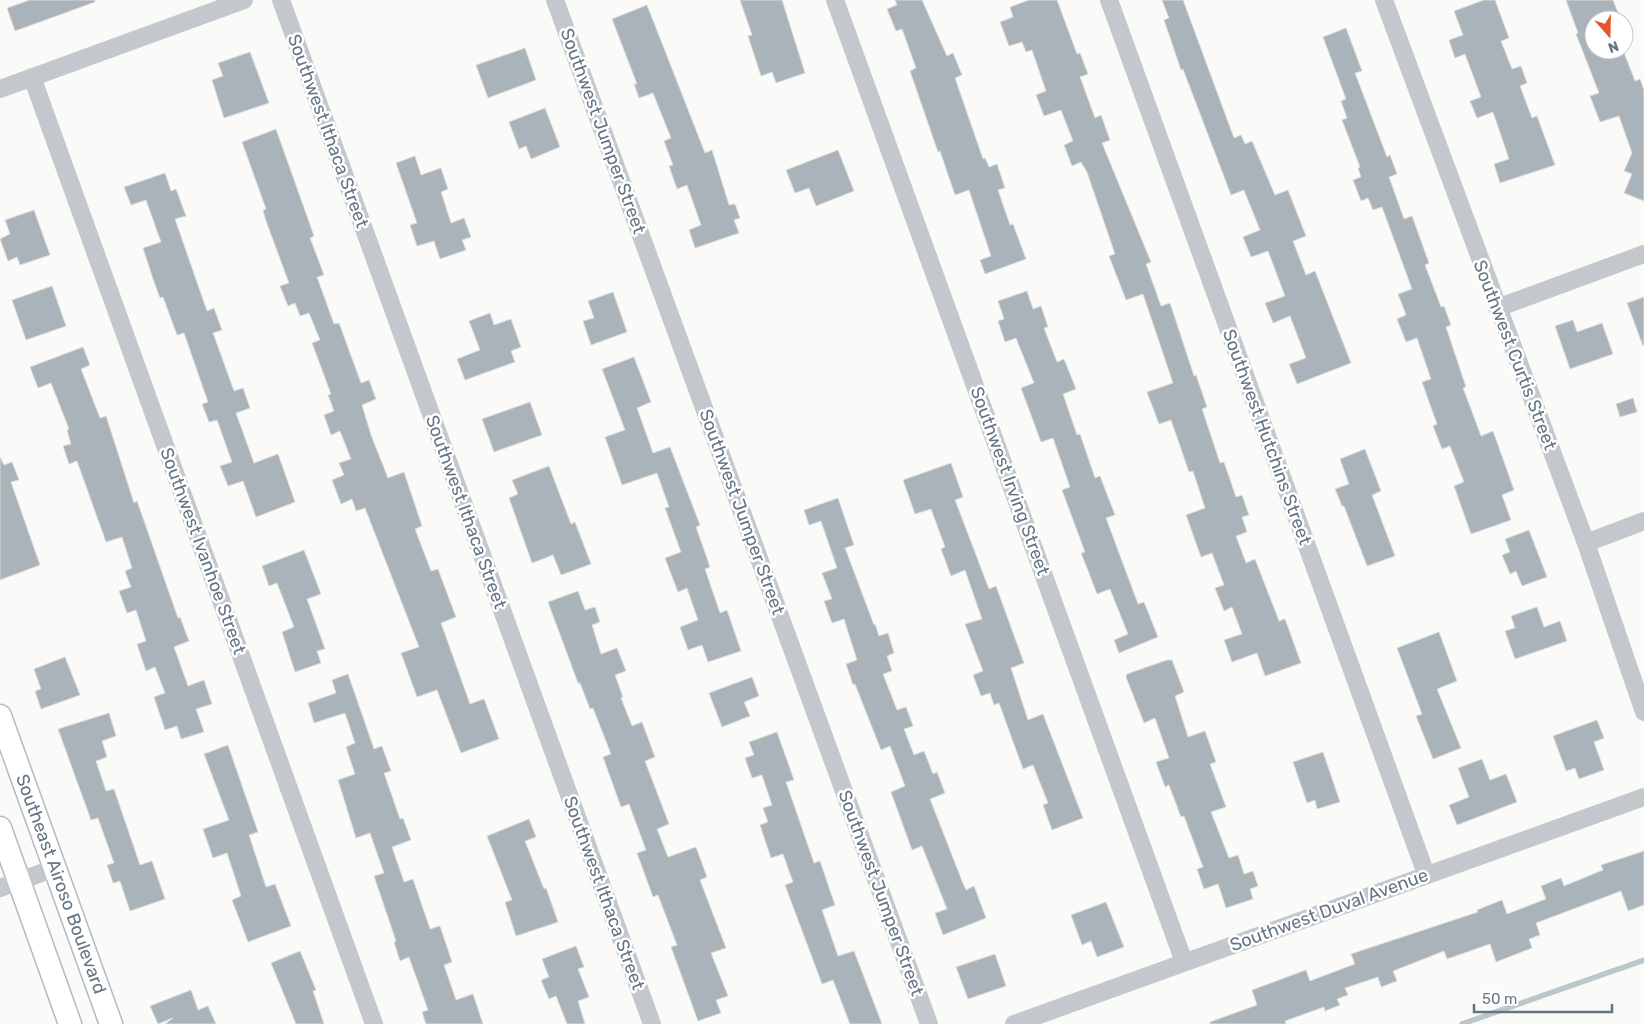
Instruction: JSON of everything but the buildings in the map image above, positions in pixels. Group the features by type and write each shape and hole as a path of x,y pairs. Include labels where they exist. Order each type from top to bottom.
{"main road":[{"name":"Southeast Airoso Boulevard","path":"0,716 111,1024"},
{"path":"0,828 10,884 70,1024"}],"street":[{"path":"0,89 244,0"},
{"name":"Southwest Ithaca Street","path":"281,0 652,1024"},
{"name":"Southwest Jumper Street","path":"555,0 928,1024"},
{"name":"Southwest Irving Street","path":"835,0 1184,962"},
{"name":"Southwest Hutchins Street","path":"1109,0 1426,874"},
{"name":"Southwest Curtis Street","path":"1384,0 1586,543 1644,712"},
{"name":"Southwest Ivanhoe Street","path":"32,77 374,1024"},
{"path":"1497,308 1644,254"},
{"path":"1586,543 1644,521"},
{"name":"Southwest Duval Avenue","path":"1014,1024 1644,796"},
{"path":"10,884 55,868"}],"waterway":[{"path":"1462,1024 1644,960"}]}
